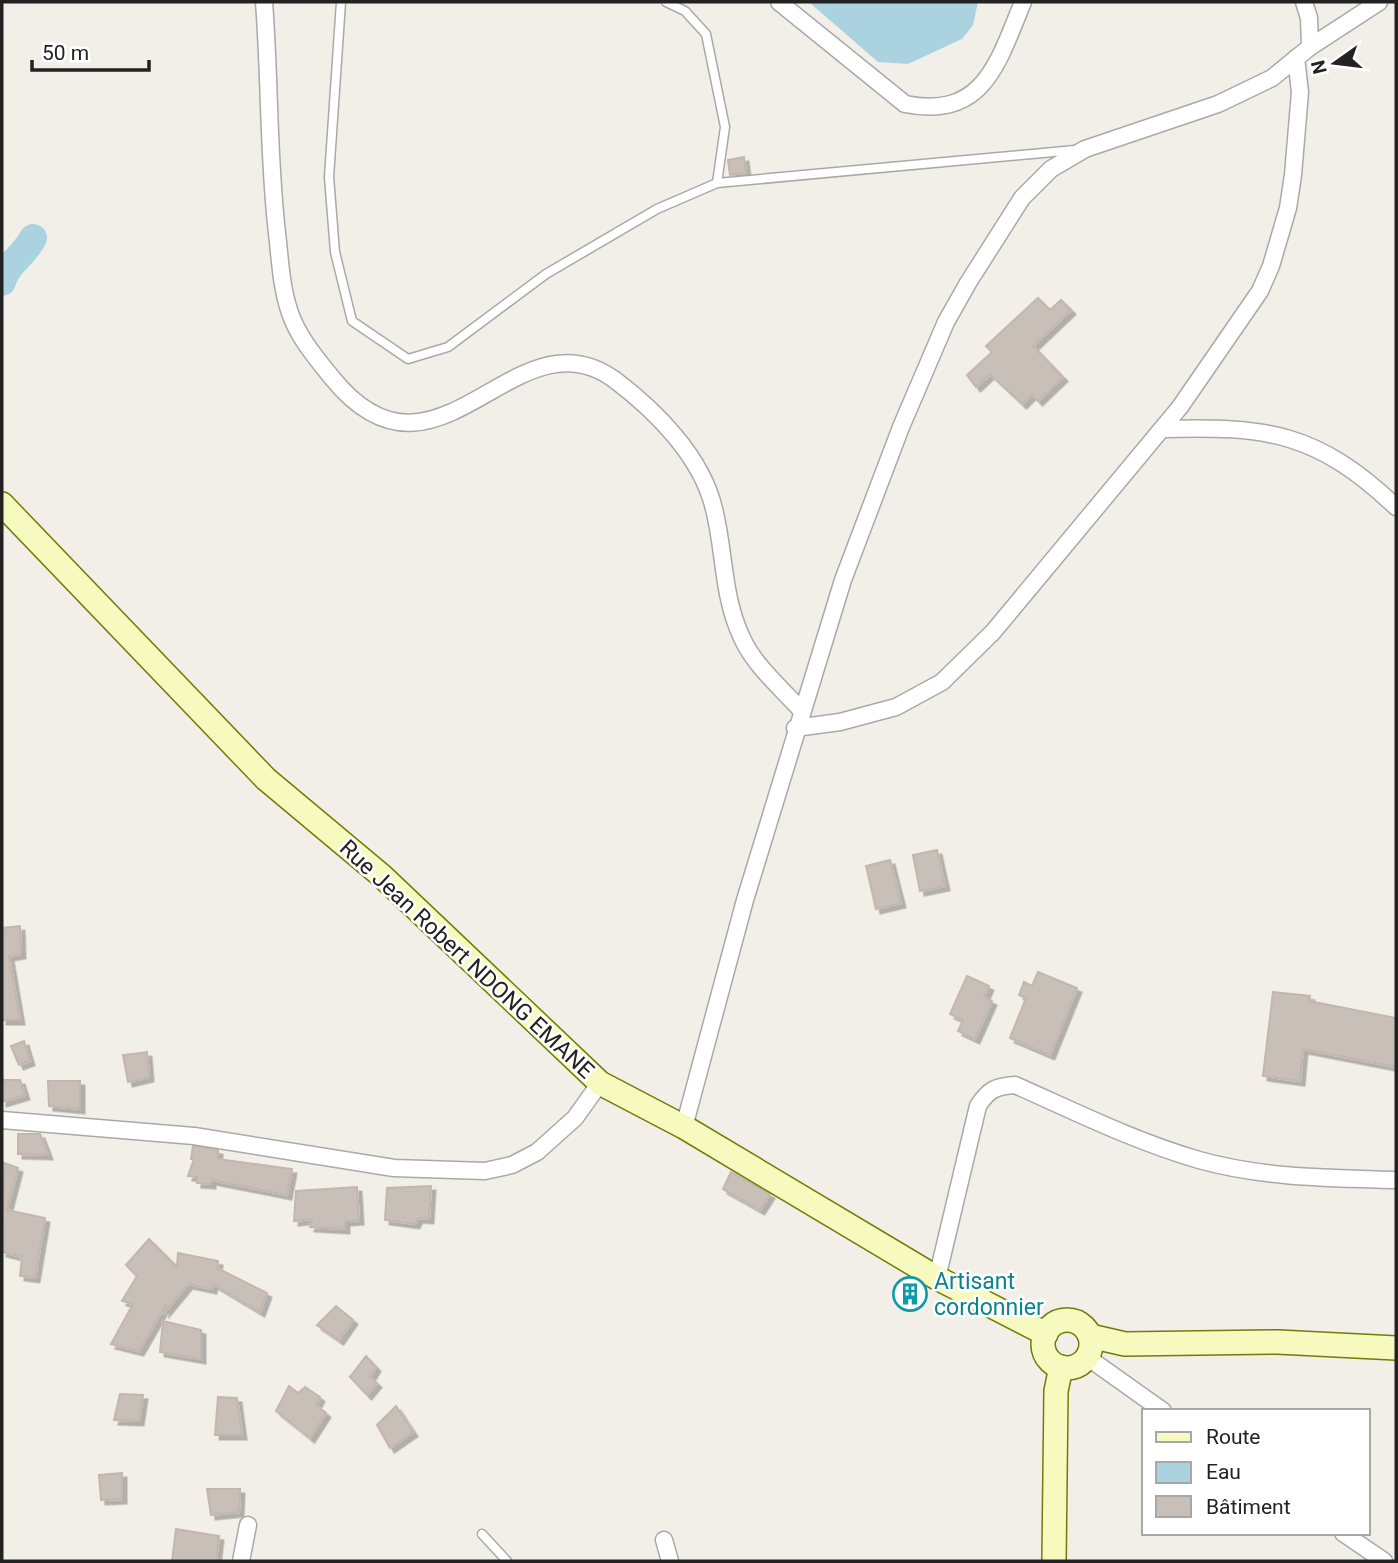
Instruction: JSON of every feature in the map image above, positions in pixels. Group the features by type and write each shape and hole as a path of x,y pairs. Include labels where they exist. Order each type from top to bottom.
{"street":[{"path":"264,2 271,172 283,285 298,332 314,355 353,404 380,418 412,424 440,418 524,373 546,366 560,363 591,365 614,380 684,448 704,476 714,510 722,572 732,615 743,641 801,710"},
{"path":"779,2 905,104 930,109 952,105 980,89 997,66 1023,2"},
{"path":"1304,2 1310,18 1310,47"},
{"path":"684,1127 795,728 847,567 901,427 946,322 1023,198 1051,169 1085,149 1218,104 1272,78 1310,47 1379,2"},
{"path":"795,728 897,708 942,682 993,632 1162,429 1260,291 1271,266 1289,208 1293,175 1300,92 1296,58"},
{"path":"1162,429 1248,430 1275,433 1312,444 1369,481 1396,507"},
{"name":"Rue Jean Robert NDONG EMANE","path":"2,504 249,763 382,876 600,1083 684,1127 937,1278 1046,1334"},
{"path":"2,1120 194,1136 394,1168 485,1171 512,1165 556,1137 575,1118 600,1083"},
{"path":"937,1278 978,1105 986,1093 1000,1086 1015,1085 1096,1124 1200,1160 1257,1172 1396,1180"},
{"path":"1088,1347 1075,1366 1060,1367 1053,1363 1044,1350 1046,1334 1054,1324 1065,1320 1083,1326 1088,1347 1161,1409"},
{"path":"1088,1347 1278,1342 1396,1348"},
{"path":"1054,1561 1056,1391 1060,1367"},
{"path":"240,1561 248,1525"},
{"path":"1346,1535 1384,1561"},
{"path":"664,1540 670,1561"}],"lane":[{"path":"341,2 329,177 335,252 352,321 408,359 448,347 547,274 657,209 717,183 1085,149"},
{"path":"666,2 685,11 706,34 725,127 717,183"},
{"path":"482,1534 506,1561"}],"water":[{"path":"809,2 978,2 973,25 962,39 908,64 878,62"}],"building":[{"path":"744,157 746,173 730,175 728,160"},
{"path":"1038,298 1050,310 1061,300 1071,310 1033,346 1063,377 1038,401 1032,394 1022,404 990,374 976,387 967,375 992,352 986,346"},
{"path":"937,850 945,886 920,891 913,855"},
{"path":"890,860 901,903 876,909 866,866"},
{"path":"20,926 21,954 9,956 20,1020 2,1020 2,928"},
{"path":"1038,972 1077,988 1050,1055 1010,1038 1026,998 1019,995 1024,982 1032,986"},
{"path":"967,976 989,986 984,997 992,1001 975,1039 958,1031 963,1020 950,1014"},
{"path":"1273,992 1310,996 1309,1001 1396,1018 1396,1067 1303,1049 1300,1081 1263,1076"},
{"path":"24,1041 30,1061 19,1065 11,1046"},
{"path":"147,1052 149,1077 128,1082 123,1055"},
{"path":"2,1080 20,1080 25,1095 2,1102"},
{"path":"48,1081 80,1081 80,1109 49,1106"},
{"path":"18,1134 40,1134 48,1155 18,1154"},
{"path":"193,1146 218,1150 218,1159 292,1169 287,1195 211,1180 211,1184 197,1183 197,1177 188,1176 194,1159 191,1159"},
{"path":"4,1163 18,1168 7,1210 45,1218 35,1278 20,1276 22,1257 2,1252"},
{"path":"731,1172 770,1194 760,1210 723,1189"},
{"path":"431,1186 429,1219 418,1218 415,1224 385,1220 387,1188"},
{"path":"357,1187 359,1220 345,1221 345,1229 310,1227 312,1219 294,1221 296,1191"},
{"path":"149,1239 177,1267 178,1253 218,1261 217,1268 267,1293 260,1312 213,1284 212,1289 188,1284 165,1312 166,1304 139,1351 111,1344 133,1304 122,1301 137,1276 126,1265"},
{"path":"336,1306 353,1320 339,1340 317,1325"},
{"path":"163,1321 201,1330 201,1359 160,1352"},
{"path":"366,1356 376,1367 370,1377 377,1383 367,1395 350,1377"},
{"path":"289,1386 298,1393 305,1387 320,1397 316,1405 326,1413 310,1438 276,1411"},
{"path":"120,1394 143,1395 139,1421 114,1420"},
{"path":"218,1397 237,1398 242,1435 215,1435"},
{"path":"396,1406 413,1432 390,1448 377,1425"},
{"path":"122,1473 122,1499 101,1500 99,1475"},
{"path":"207,1489 240,1489 239,1512 211,1515"},
{"path":"176,1529 219,1536 216,1561 172,1561"}],"waterway":[{"path":"2,282 4,275 33,238"}],"place":[{"name":"Artisant cordonnier","path":"910,1294"}]}
